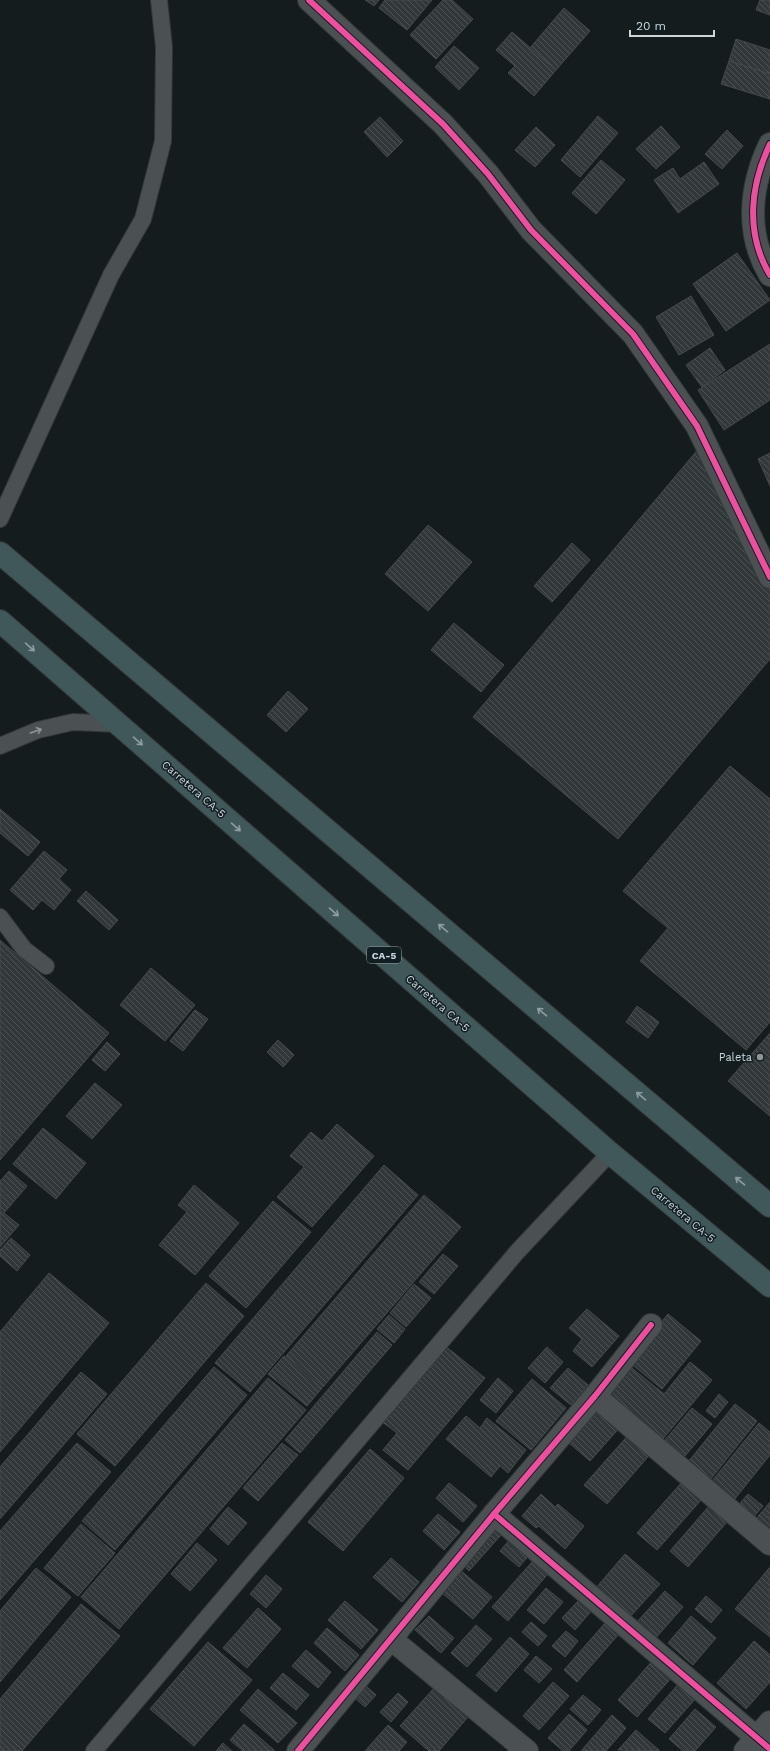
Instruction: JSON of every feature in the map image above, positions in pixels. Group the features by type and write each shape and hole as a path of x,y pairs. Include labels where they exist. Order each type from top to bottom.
{"highway":[{"path":"0,553 770,1206"},
{"name":"Carretera CA-5","path":"0,621 610,1153 770,1286"}],"street":[{"path":"309,0 443,124 488,174 531,230 633,334 697,426 770,577"},
{"path":"770,144 760,164 752,204 756,242 770,275"},
{"path":"299,1751 494,1514 595,1396 651,1325"},
{"path":"595,1396 770,1544"},
{"path":"494,1514 761,1740"},
{"path":"391,1639 527,1751"}],"lane":[{"path":"0,519 111,275 143,219 163,141 164,47 159,0"},
{"path":"0,746 38,730 73,722 119,724"},
{"path":"0,917 24,949 46,966"},
{"path":"94,1751 517,1252 610,1153"}],"building":[{"path":"365,0 379,0 374,6"},
{"path":"385,0 432,0 407,30 379,8"},
{"path":"443,0 452,0 473,19 436,59 410,35"},
{"path":"760,0 770,0 770,15 756,10"},
{"path":"564,8 590,31 556,70 530,48"},
{"path":"512,32 556,70 534,96 508,73 515,66 496,50"},
{"path":"736,39 770,50 770,74 729,61"},
{"path":"454,46 479,68 459,90 435,67"},
{"path":"729,61 770,74 770,99 721,84"},
{"path":"598,116 618,133 580,177 561,160"},
{"path":"380,117 403,141 387,157 364,132"},
{"path":"661,126 680,147 656,169 636,149"},
{"path":"536,127 555,145 535,167 515,150"},
{"path":"727,130 743,146 722,169 705,154"},
{"path":"601,160 625,180 596,214 572,193"},
{"path":"704,162 719,184 678,213 654,180 673,168 680,179"},
{"path":"737,253 770,300 726,331 693,284"},
{"path":"691,296 714,335 679,355 656,317"},
{"path":"770,344 770,400 724,430 698,390"},
{"path":"710,348 725,370 702,387 686,365"},
{"path":"700,447 770,582 770,659 618,839 473,717"},
{"path":"770,453 770,486 758,459"},
{"path":"428,525 472,562 428,611 385,574"},
{"path":"572,543 590,560 552,602 534,586"},
{"path":"454,623 504,665 481,692 431,650"},
{"path":"288,691 308,709 286,732 267,715"},
{"path":"730,766 770,799 770,1022 746,1050 640,961 668,928 623,891"},
{"path":"0,809 40,842 28,856 0,833"},
{"path":"44,851 67,870 59,879 71,890 54,910 42,900 33,910 10,890"},
{"path":"86,891 118,920 109,930 77,901"},
{"path":"0,940 109,1033 0,1160"},
{"path":"151,968 195,1005 165,1041 120,1005"},
{"path":"637,1006 659,1022 648,1038 626,1022"},
{"path":"195,1010 208,1019 183,1051 170,1041"},
{"name":"Paleta","path":"770,1033 770,1116 728,1081"},
{"path":"278,1040 294,1055 283,1067 267,1052"},
{"path":"107,1042 120,1054 105,1071 92,1060"},
{"path":"95,1083 122,1105 92,1139 66,1116"},
{"path":"337,1124 374,1156 312,1227 277,1197 304,1167 290,1156 311,1132 322,1141"},
{"path":"43,1128 86,1163 56,1199 13,1164"},
{"path":"384,1165 418,1195 250,1392 215,1363"},
{"path":"9,1171 27,1186 4,1213 19,1225 0,1247 0,1181"},
{"path":"194,1185 239,1223 195,1275 159,1245 187,1212 178,1205"},
{"path":"424,1195 461,1227 323,1387 286,1356"},
{"path":"273,1201 311,1232 246,1308 209,1276"},
{"path":"11,1238 30,1255 17,1271 0,1256 0,1250"},
{"path":"443,1254 458,1266 434,1294 419,1282"},
{"path":"49,1273 109,1323 0,1452 0,1332"},
{"path":"206,1283 244,1316 115,1466 77,1434"},
{"path":"414,1284 431,1298 406,1327 390,1313"},
{"path":"587,1309 619,1336 592,1367 573,1351 582,1339 569,1328"},
{"path":"668,1314 701,1341 662,1389 629,1362"},
{"path":"389,1315 405,1329 394,1343 377,1329"},
{"path":"377,1332 392,1345 300,1453 285,1440"},
{"path":"444,1345 485,1378 408,1470 383,1450 397,1433 381,1421"},
{"path":"547,1347 563,1362 545,1383 528,1368"},
{"path":"284,1356 322,1388 307,1406 268,1374"},
{"path":"690,1362 712,1380 662,1440 604,1392 627,1364 664,1394"},
{"path":"214,1367 247,1395 115,1550 82,1521"},
{"path":"568,1368 588,1385 571,1405 550,1388"},
{"path":"81,1372 107,1394 0,1519 0,1467"},
{"path":"268,1378 306,1410 119,1629 81,1597"},
{"path":"498,1378 513,1391 496,1413 480,1400"},
{"path":"532,1379 566,1408 531,1450 496,1421"},
{"path":"719,1394 728,1402 715,1418 706,1411"},
{"path":"735,1404 757,1421 710,1480 688,1462"},
{"path":"599,1407 621,1426 590,1461 568,1442"},
{"path":"692,1408 712,1424 685,1456 665,1440"},
{"path":"466,1416 480,1428 487,1418 526,1450 508,1473 500,1466 491,1477 446,1439"},
{"path":"759,1423 770,1432 770,1455 734,1500 712,1481"},
{"path":"631,1432 653,1451 607,1504 584,1485"},
{"path":"77,1443 111,1472 0,1600 0,1531"},
{"path":"282,1443 298,1455 258,1501 243,1488"},
{"path":"370,1449 404,1478 343,1551 308,1522"},
{"path":"682,1482 702,1499 657,1550 637,1533"},
{"path":"449,1483 477,1506 463,1522 436,1498"},
{"path":"541,1494 555,1507 558,1504 584,1526 565,1549 539,1526 536,1528 522,1516"},
{"path":"748,1494 763,1506 751,1520 736,1508"},
{"path":"770,1502 770,1532 755,1520"},
{"path":"709,1506 727,1522 688,1567 670,1551"},
{"path":"228,1507 247,1523 228,1545 210,1529"},
{"path":"438,1514 460,1532 444,1550 423,1531"},
{"path":"81,1524 115,1553 78,1596 44,1568"},
{"path":"493,1526 502,1534 469,1571 461,1563"},
{"path":"512,1537 531,1553 519,1567 500,1551"},
{"path":"197,1543 217,1560 190,1591 171,1574"},
{"path":"625,1554 660,1584 629,1618 595,1589"},
{"path":"391,1558 419,1582 402,1602 373,1577"},
{"path":"532,1562 547,1575 508,1621 492,1607"},
{"path":"770,1567 770,1637 735,1609"},
{"path":"36,1568 71,1597 0,1682 0,1611"},
{"path":"460,1570 492,1597 473,1619 441,1592"},
{"path":"266,1575 282,1589 266,1608 250,1594"},
{"path":"546,1588 563,1602 544,1624 527,1610"},
{"path":"665,1591 683,1607 654,1640 636,1623"},
{"path":"706,1596 722,1610 711,1623 695,1609"},
{"path":"581,1598 593,1609 575,1630 562,1618"},
{"path":"345,1601 378,1630 361,1649 328,1620"},
{"path":"81,1604 120,1636 22,1751 0,1751 0,1699"},
{"path":"258,1608 281,1629 247,1668 223,1648"},
{"path":"429,1616 454,1638 441,1653 415,1630"},
{"path":"691,1616 716,1638 693,1665 668,1643"},
{"path":"531,1622 547,1636 538,1646 522,1632"},
{"path":"605,1623 618,1635 577,1682 564,1670"},
{"path":"476,1625 492,1639 467,1667 451,1653"},
{"path":"327,1628 359,1655 345,1671 314,1643"},
{"path":"566,1631 578,1641 565,1657 552,1646"},
{"path":"510,1637 529,1654 496,1692 476,1675"},
{"path":"754,1641 770,1655 770,1682 746,1709 717,1683"},
{"path":"208,1642 252,1680 194,1746 150,1709"},
{"path":"306,1650 331,1672 318,1688 292,1666"},
{"path":"536,1656 552,1669 539,1683 524,1670"},
{"path":"653,1660 672,1677 637,1717 618,1700"},
{"path":"283,1673 309,1695 296,1710 270,1688"},
{"path":"553,1682 569,1696 539,1730 523,1716"},
{"path":"680,1682 697,1697 665,1733 648,1719"},
{"path":"366,1686 376,1695 365,1707 355,1698"},
{"path":"434,1688 468,1717 439,1751 429,1751 400,1726"},
{"path":"258,1689 297,1723 278,1743 240,1710"},
{"path":"398,1693 408,1702 391,1722 380,1712"},
{"path":"583,1695 601,1710 588,1725 570,1709"},
{"path":"695,1709 716,1727 695,1751 683,1751 669,1739"},
{"path":"569,1714 587,1730 569,1751 563,1751 548,1738"},
{"path":"612,1715 626,1728 606,1751 581,1751"},
{"path":"244,1724 274,1751 243,1751 230,1740"},
{"path":"388,1725 407,1742 399,1751 365,1751"},
{"path":"636,1730 660,1751 618,1750"},
{"path":"223,1743 232,1751 216,1751"}],"cycle path":[{"path":"309,0 443,124 488,174 531,230 633,334 697,426 770,577"},
{"path":"770,144 758,176 753,210 757,243 762,259 770,275"},
{"path":"298,1751 494,1514 595,1396 651,1325"},
{"path":"494,1514 770,1749"}],"place":[{"name":"Paleta","path":"760,1057"}]}
